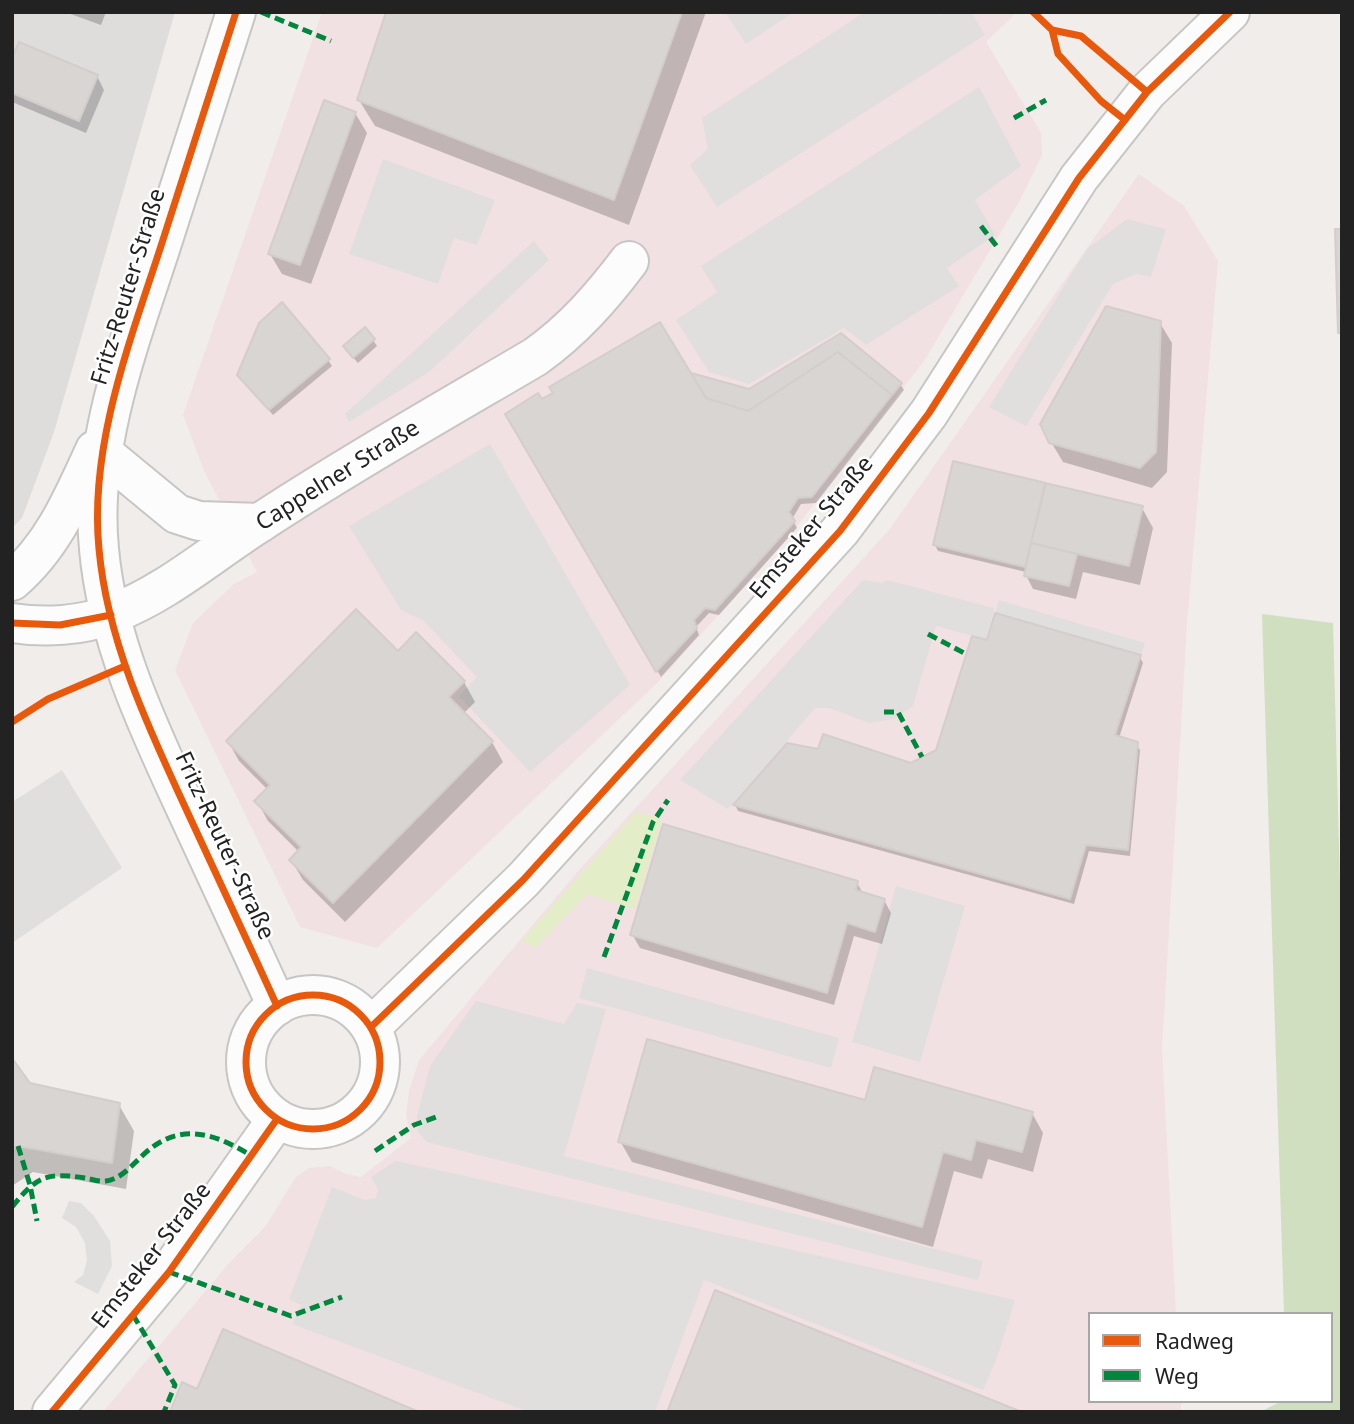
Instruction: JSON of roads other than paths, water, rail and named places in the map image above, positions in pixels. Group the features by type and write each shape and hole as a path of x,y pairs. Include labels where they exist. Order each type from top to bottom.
{"street":[{"name":"Fritz-Reuter-Straße","path":"236,12 131,338 106,436 100,491 99,550 111,615 125,666 154,741 277,1006"},
{"name":"Emsteker Straße","path":"371,1027 523,880 839,531 929,413 1079,178 1147,93 1230,12"},
{"name":"Cappelner Straße","path":"12,623 60,625 111,615 140,601 260,523 543,351 581,320 629,261"},
{"path":"12,581 47,544 60,525 106,436 177,514 199,521 260,523"},
{"path":"318,995 339,999 357,1011 371,1027 379,1045 380,1066 376,1086 366,1103 352,1117 334,1126 314,1130 295,1127 276,1119 263,1108 253,1093 247,1076 246,1058 250,1040 257,1024 277,1006 297,997 318,995"},
{"name":"Emsteker Straße","path":"51,1412 169,1272 276,1119"}]}
